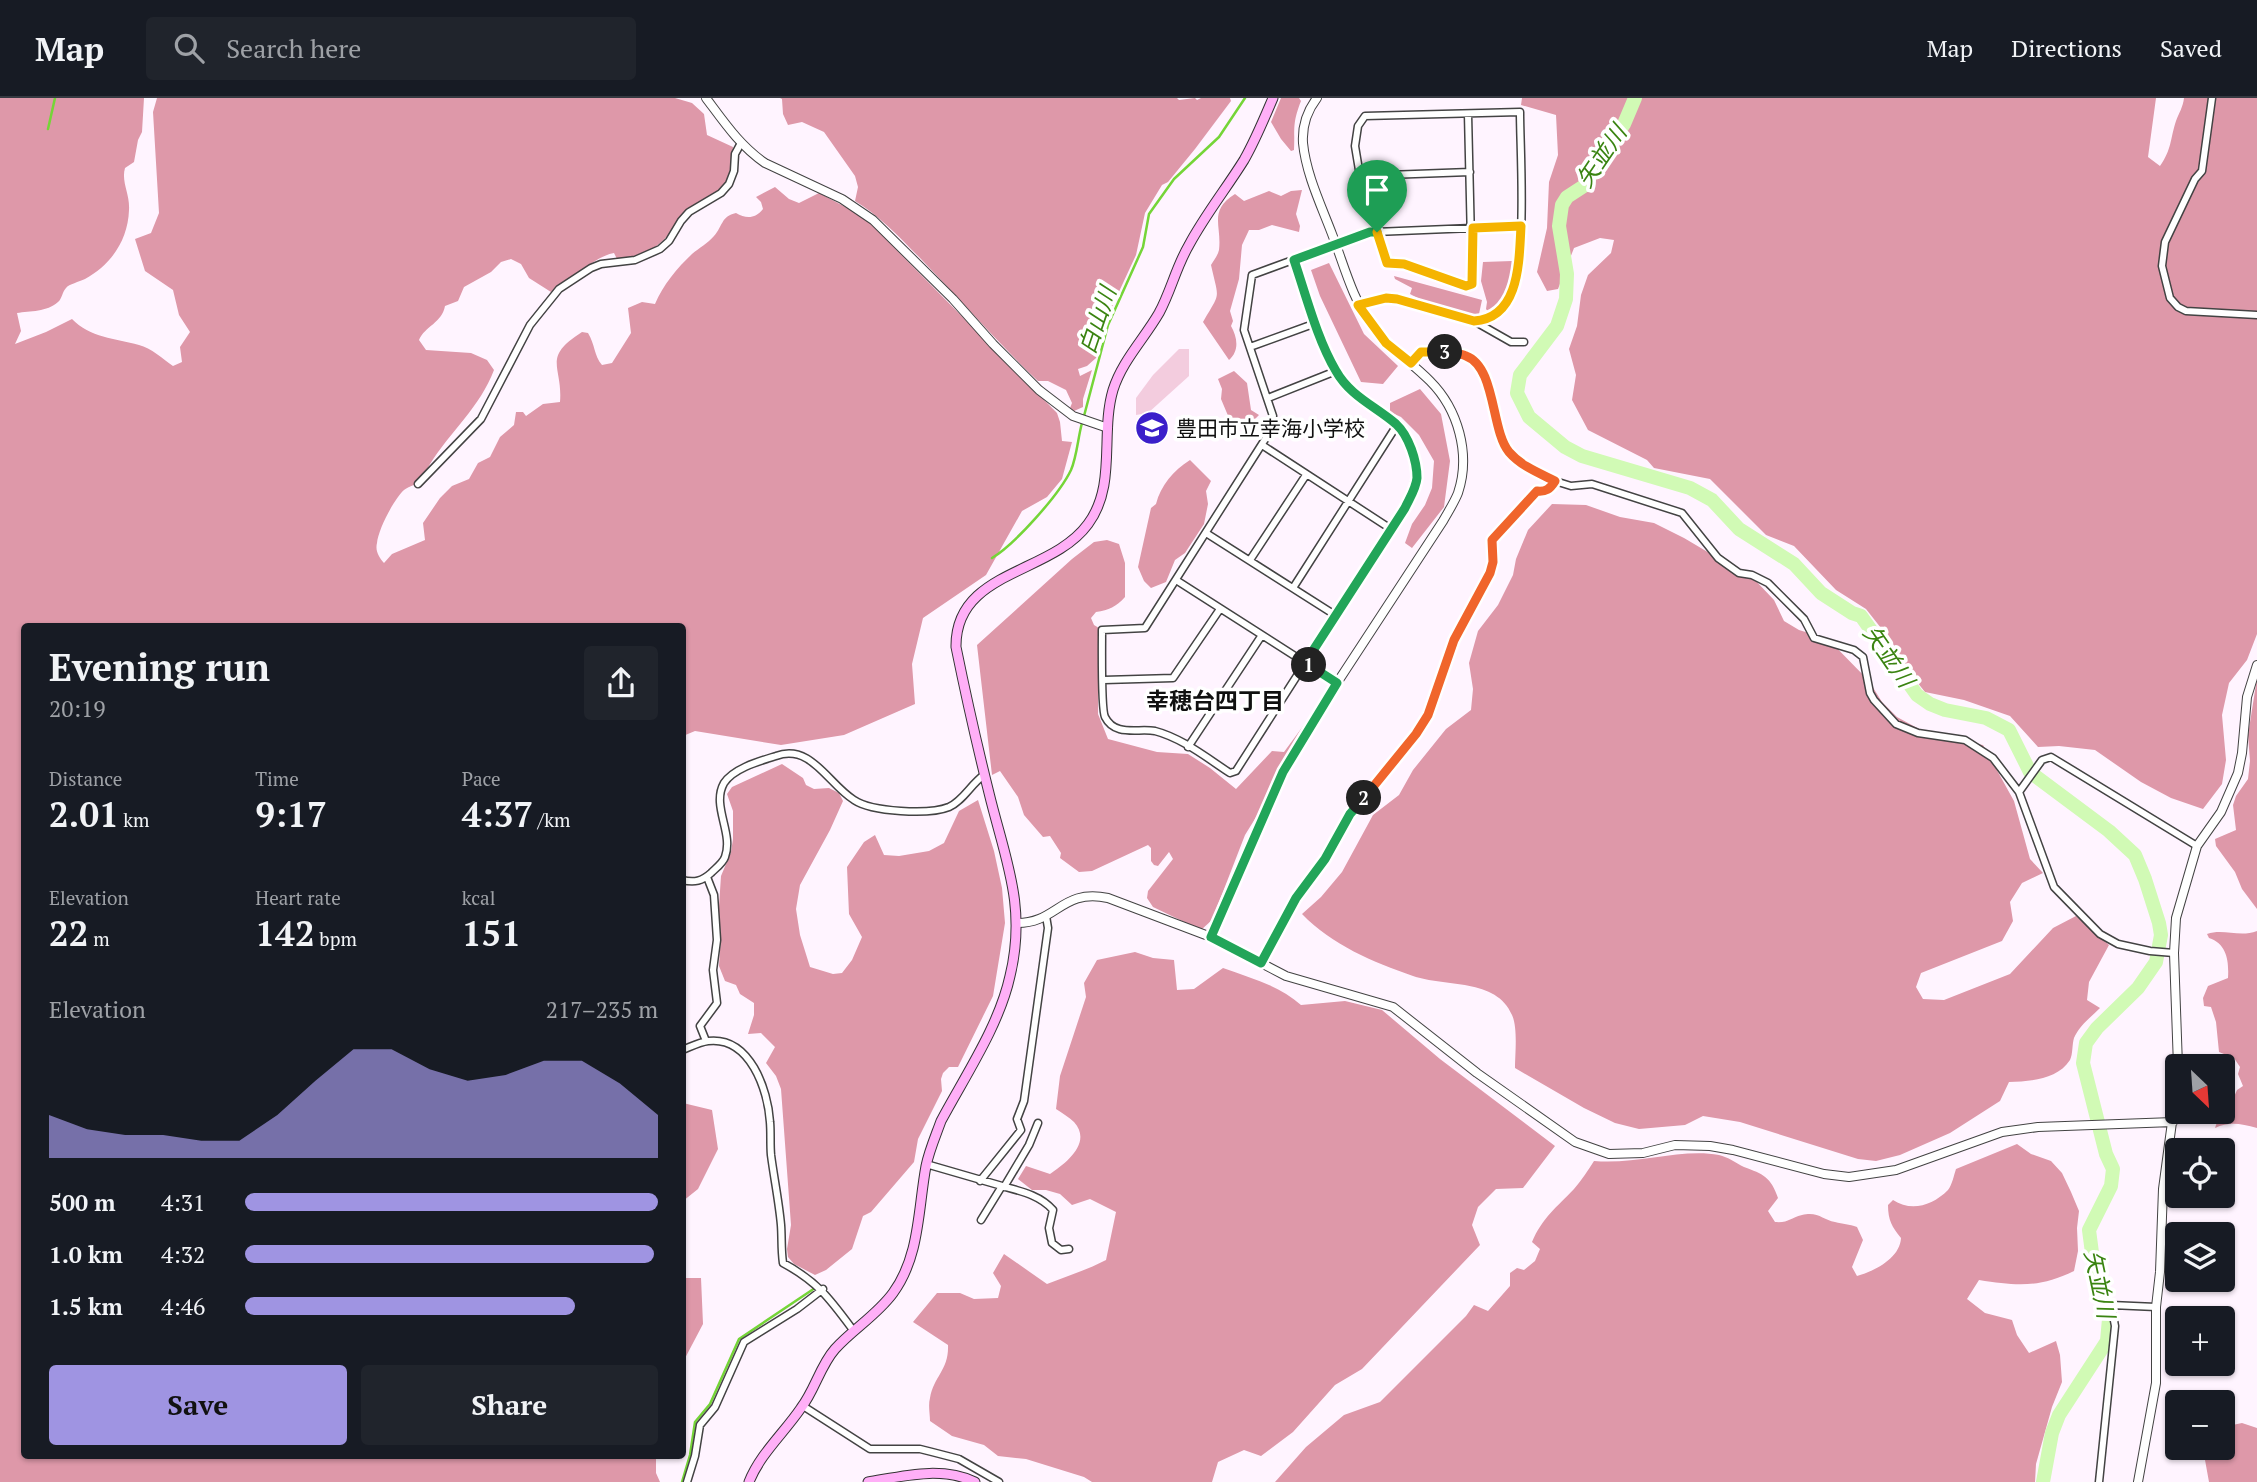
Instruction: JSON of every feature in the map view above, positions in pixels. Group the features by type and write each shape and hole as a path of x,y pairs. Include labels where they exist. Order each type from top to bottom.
{"main road":[{"path":"749,1482 765,1455 803,1406 828,1358 853,1330 893,1293 906,1270 918,1225 926,1164 941,1121 1004,998 1014,960 1017,904 984,775 956,647 961,614 978,594 1066,545 1090,522 1103,494 1111,396 1118,375 1162,308 1185,251 1204,218 1245,159 1273,98"},
{"path":"868,1482 899,1476 940,1473 960,1475 975,1482"}],"street":[{"path":"706,98 741,143 765,163 866,214 953,299 1030,381 1073,416 1108,428"},
{"path":"1211,937 1283,772 1337,683 1443,521 1457,494 1462,476 1464,450 1447,401 1411,363 1386,343 1358,305 1306,159 1303,132 1310,106 1317,98"},
{"path":"2211,98 2208,142 2202,171 2195,179 2167,236 2162,266 2170,298 2180,309 2257,315"},
{"path":"1468,114 1473,228 1472,284 1466,286 1404,264 1387,263 1373,232 1360,176 1355,135 1365,116 1520,112 1521,226 1519,257 1512,293 1500,312 1486,320 1474,321"},
{"path":"418,484 481,419 530,325 559,289 590,268 635,260 669,241 689,212 721,193 729,184 734,171 735,154 741,143"},
{"path":"1360,176 1469,172"},
{"path":"1294,260 1336,371 1355,394 1396,425 1407,438 1417,477 1413,491 1391,529 1233,773 1230,773 1170,736 1151,730 1127,731 1114,727 1105,717 1102,630 1145,628 1269,433 1273,416 1244,330 1252,275 1301,257 1373,232 1521,226"},
{"path":"1358,305 1386,298 1397,299 1474,321 1511,342 1524,342"},
{"path":"1250,347 1316,323"},
{"path":"1411,363 1421,352 1446,352 1468,356 1479,364 1493,399 1503,442 1510,453 1528,467 1555,481 1571,485 1592,484 1682,513 1724,564 1738,573 1752,575 1768,583 1804,619 1814,639 1854,650 1863,657 1874,700 1896,724 1918,733 1970,743 1993,758 2019,792 2054,887 2100,934 2118,944 2175,953"},
{"path":"1268,398 1336,371"},
{"path":"1293,588 1396,425"},
{"path":"1262,445 1391,529"},
{"path":"1250,560 1306,475"},
{"path":"1261,963 1296,898 1325,859 1346,821 1428,715 1454,640 1490,573 1493,562 1492,540 1537,491 1551,488 1555,481"},
{"path":"1206,533 1335,615"},
{"path":"1176,580 1337,683"},
{"path":"1104,680 1173,678 1220,608"},
{"path":"1188,747 1262,635"},
{"path":"2178,1054 2176,918 2197,846 2221,812 2238,773 2246,697 2257,665"},
{"path":"686,881 693,883 707,877 726,855 721,791 730,777 752,764 787,752 795,752 804,755 855,801 873,808 915,811 947,808 957,802 984,775"},
{"path":"2019,792 2042,760 2050,757 2197,846"},
{"path":"706,1041 700,1026 717,1003 713,970 717,940 714,895 707,877"},
{"path":"1016,923 1038,920 1074,898 1094,895 1141,909 1211,937 1286,976 1393,1007 1477,1073 1575,1142 1609,1154 1643,1153 1675,1145 1710,1146 1824,1174 1849,1177 1896,1170 2002,1132 2082,1125 2165,1122"},
{"path":"980,1181 1021,1130 1017,1119 1024,1101 1047,939 1046,916"},
{"path":"686,1049 706,1041 728,1045 752,1063 758,1072 766,1093 769,1112 783,1263 804,1274 823,1289 853,1330"},
{"path":"981,1220 1029,1145 1038,1123"},
{"path":"2138,1482 2156,1383 2156,1307 2163,1189 2173,1124"},
{"path":"926,1164 1032,1195 1052,1210 1049,1228 1052,1243 1061,1250 1069,1249"},
{"path":"687,1482 700,1425 715,1407 737,1363 744,1342 797,1309 823,1289"},
{"path":"2099,1482 2115,1326 2111,1305 2156,1307"},
{"path":"803,1406 870,1449 932,1451 959,1459 999,1482"}],"shaded area":[{"path":"0,98 144,98 142,132 134,162 125,168 124,173 128,221 116,251 103,267 67,287 54,305 17,313 21,331 15,344 72,319 95,334 143,346 173,366 182,362 180,347 190,332 179,315 173,290 145,271 135,239 151,233 159,213 153,112 157,98 675,98 692,103 704,114 707,135 733,147 730,170 719,191 695,206 662,241 645,253 617,259 614,253 607,255 591,263 551,292 529,278 521,264 511,259 501,262 491,272 464,287 458,301 445,306 441,317 425,331 419,340 426,350 471,353 487,360 494,370 481,396 438,452 422,479 404,490 391,507 378,537 378,554 384,563 392,554 425,540 423,523 440,498 452,486 469,479 478,463 490,457 500,437 514,425 516,412 523,412 526,416 543,404 560,402 558,356 569,341 582,332 588,333 602,365 612,363 631,333 628,308 642,302 655,304 676,271 712,239 731,214 747,217 757,215 763,209 756,197 775,187 789,199 799,203 819,193 870,223 1057,413 1062,441 1072,442 1062,479 1047,497 1022,511 986,575 923,618 912,664 915,704 844,735 781,745 695,731 686,735 686,623 21,623 21,1459 656,1459 656,1473 660,1482 0,1482"},
{"path":"780,98 1230,98 1231,101 1168,182 1162,185 1145,213 1136,255 1104,324 1096,358 1087,366 1078,369 1080,376 1092,370 1083,407 1074,411 1070,408 1072,403 1066,390 1048,381 1038,381 898,236 855,201 858,187 855,176 824,132 802,122 788,125"},
{"path":"1281,98 1299,98 1301,101 1295,121 1294,150 1291,151 1271,122"},
{"path":"1522,98 2156,98 2148,157 2160,166 2169,149 2184,98 2257,98 2257,634 2247,660 2229,683 2222,715 2226,760 2222,784 2203,809 2171,798 2141,782 2095,750 2059,746 2038,747 2010,716 1964,700 1925,692 1866,609 1836,590 1794,546 1766,535 1710,479 1654,468 1647,460 1588,430 1572,400 1576,375 1569,349 1588,275 1611,253 1614,240 1600,238 1574,248 1558,289 1547,291 1537,272 1547,228 1549,182 1558,155 1556,115 1521,105"},
{"path":"1302,190 1296,214 1299,232 1272,225 1259,230 1249,230 1242,245 1239,279 1230,311 1236,348 1229,360 1203,322 1217,295 1211,265 1219,250 1218,219 1222,206 1235,194 1244,201 1269,191 1281,196"},
{"path":"1483,262 1519,263 1515,295 1490,314 1486,309 1487,302 1481,281"},
{"path":"1329,263 1364,334 1398,366 1383,384 1361,382 1320,296 1311,270"},
{"path":"1394,276 1482,300 1479,314 1463,315 1435,306 1410,294 1412,288"},
{"path":"1179,349 1189,349 1189,376 1148,413 1136,415 1136,398 1153,375"},
{"path":"1234,371 1247,383 1251,410 1259,415 1249,425 1229,418 1221,399 1222,389 1218,379"},
{"path":"1420,389 1441,414 1450,461 1444,507 1412,548 1405,543 1432,488 1434,461 1419,435 1401,417 1390,412 1390,403"},
{"path":"1190,460 1211,481 1206,491 1208,504 1204,524 1185,553 1175,560 1166,582 1151,588 1144,581 1138,567 1151,508 1156,504 1168,479"},
{"path":"1552,504 1586,505 1620,517 1654,523 1684,538 1755,580 1774,600 1784,621 1799,630 1828,639 1869,681 1882,702 1897,717 1932,736 1983,745 2014,801 2030,859 2043,873 2022,883 2010,902 2013,921 2002,941 1921,973 1916,987 1923,999 1944,1000 2010,974 2053,928 2076,916 2109,945 2089,982 2087,1000 2100,1008 2076,1034 2071,1058 2065,1067 2042,1078 2009,1082 2000,1101 1950,1133 1900,1155 1876,1161 1858,1159 1740,1122 1703,1116 1685,1125 1639,1129 1615,1123 1584,1108 1515,1068 1514,1020 1505,1003 1495,995 1482,989 1413,976 1383,965 1340,944 1302,914 1342,872 1373,815 1399,795 1413,770 1446,729 1471,710 1473,689 1469,663 1478,631 1498,605 1513,575 1516,559 1528,530"},
{"path":"1107,540 1119,544 1125,563 1125,597 1112,607 1096,612 1091,618 1099,628 1098,714 1108,739 1157,752 1188,754 1236,789 1272,751 1284,752 1320,703 1326,704 1245,835 1212,920 1201,930 1153,907 1147,898 1148,891 1173,859 1169,852 1158,866 1154,865 1148,845 1092,871 1079,872 1060,858 1061,853 1050,836 1043,837 1024,815 1018,797 1000,771 992,775 977,645 1072,559 1094,542"},
{"path":"2257,678 2257,909 2216,846 2215,839 2236,830 2233,805 2248,779 2248,735"},
{"path":"782,764 803,778 806,785 814,789 829,788 839,793 843,801 800,885 796,909 800,935 810,967 833,974 842,973 852,960 862,937 849,914 847,867 864,842 875,835 884,855 899,856 929,851 944,843 959,811 978,800 994,851 1002,888 1005,923 993,996 958,1067 949,1067 943,1073 942,1091 918,1139 914,1162 871,1212 863,1216 852,1249 826,1270 815,1275 794,1264 788,1257 791,1225 781,1089 776,1076 766,1063 775,1047 761,1033 748,1034 754,1015 754,1003 740,994 736,985 725,981 719,966 721,876 731,852 733,839 733,811 727,794 732,787"},
{"path":"2257,931 2257,1128 2235,1124 2235,1095 2243,1086 2238,1074 2240,1067 2235,1054 2219,1052 2216,1022 2211,1007 2204,1006 2203,998 2208,986 2228,978 2226,954 2220,944 2207,934"},
{"path":"1135,952 1153,958 1174,960 1177,990 1194,989 1223,968 1274,987 1301,1005 1345,1001 1382,1010 1440,1059 1555,1146 1523,1188 1496,1189 1478,1207 1472,1225 1480,1245 1362,1369 1335,1385 1293,1432 1261,1456 1244,1450 1218,1462 1212,1482 1092,1482 1026,1459 998,1456 984,1445 952,1436 930,1421 929,1410 932,1390 944,1367 948,1345 913,1322 937,1293 960,1293 974,1299 998,1298 1001,1286 993,1273 1004,1254 1047,1284 1106,1260 1116,1212 1090,1199 1072,1205 1060,1194 1032,1190 1018,1179 1026,1166 1050,1174 1069,1159 1079,1145 1079,1130 1072,1120 1056,1109 1060,1076 1086,997 1084,983 1097,960"},
{"path":"686,1104 712,1110 718,1149 698,1189 686,1199"},
{"path":"2017,1144 2031,1154 2051,1161 2062,1173 2079,1211 2078,1251 2074,1271 2039,1283 2005,1284 1979,1280 1967,1299 1985,1313 2012,1320 2017,1335 2029,1353 2056,1341 2062,1382 2036,1464 2035,1482 1275,1482 1306,1447 1344,1415 1380,1402 1474,1305 1488,1311 1510,1286 1510,1273 1517,1268 1524,1270 1535,1261 1540,1249 1532,1242 1540,1226 1577,1186 1594,1161 1626,1161 1704,1153 1726,1157 1761,1174 1769,1181 1778,1198 1768,1211 1775,1222 1812,1214 1857,1227 1863,1240 1852,1267 1857,1276 1885,1263 1900,1245 1901,1238 1889,1215 1888,1205 1893,1200 1907,1206 1921,1206 1935,1200 1948,1190 1956,1169"},
{"path":"686,1278 701,1278 703,1324 686,1356"},
{"path":"2242,1423 2257,1428 2257,1482 2209,1482 2205,1460 2235,1460 2235,1424"}],"waterway":[{"path":"48,129 55,98"},
{"name":"白山川","path":"1084,416 1108,325 1143,247 1149,214 1174,179 1219,137 1245,98"},
{"name":"矢並川","path":"1635,98 1624,124 1595,163 1587,184 1567,197 1562,205 1559,226 1567,274 1566,299 1557,326 1520,375 1517,393 1529,417 1565,447 1582,456 1690,488 1712,500 1739,529 1794,564 1821,593 1861,616 1917,695 1945,710 1986,718 2009,730 2030,772 2109,831 2135,855 2159,923 2161,935 2156,962 2138,988 2097,1028 2086,1043 2083,1063 2106,1154 2113,1169 2111,1186 2089,1230 2096,1283 2109,1319 2107,1341 2059,1415 2052,1433 2043,1482"},
{"name":"白山川","path":"992,558 1024,531 1065,480 1073,465 1082,423"},
{"path":"682,1482 690,1455 695,1422 710,1404 739,1339 815,1288"}],"place":[{"name":"豊田市立幸海小学校","path":"1152,428"}],"district":[{"name":"幸穂台四丁目","path":"1215,700"}],"route":[{"path":"1521,226 1519,257 1512,293 1500,312 1486,320 1474,321 1397,299 1386,298 1358,305 1386,343 1411,363 1421,352 1446,352 1468,356 1479,364 1493,399 1503,442 1510,453 1528,467 1555,481 1551,488 1537,491 1492,540 1493,562 1490,573 1454,640 1428,715 1384,775 1350,814 1325,859 1296,898 1261,963 1211,937 1269,799 1337,683 1305,663 1405,508 1417,477 1407,438 1396,425 1349,389 1336,371 1294,260 1370,232 1377,232 1387,263 1404,264 1469,286 1472,284 1473,228 1521,226"}]}
